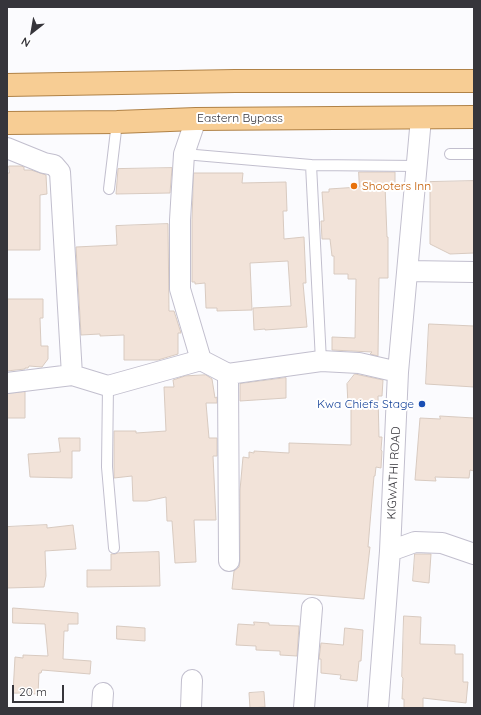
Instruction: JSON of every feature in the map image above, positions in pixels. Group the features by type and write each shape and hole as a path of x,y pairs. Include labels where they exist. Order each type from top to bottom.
{"main road":[{"path":"7,85 235,81 474,81"},
{"name":"Eastern Bypass","path":"7,123 117,122 196,119 474,117"}],"street":[{"name":"KIGWATHI ROAD","path":"378,708 390,551 398,372 421,118"},
{"path":"196,119 184,154 180,220 180,289 201,360"},
{"path":"7,148 44,163 54,165 60,172 72,375"},
{"path":"408,271 474,272"},
{"path":"7,383 72,375 108,386 201,360 228,374 321,361 359,363 398,372"},
{"path":"228,374 230,561"},
{"path":"390,551 415,542 442,544 474,554"},
{"path":"304,708 312,608"},
{"path":"191,708 192,680"}],"lane":[{"path":"109,189 117,122"},
{"path":"184,154 311,165 417,166"},
{"path":"450,154 474,154"},
{"path":"311,165 321,361"},
{"path":"108,386 107,467 114,548"}],"building":[{"path":"9,166 21,166 24,167 24,170 31,170 46,175 47,194 40,195 40,250 7,250 7,173 9,173"},
{"path":"172,168 170,193 116,194 118,169"},
{"path":"359,172 395,172 395,185 385,185 388,237 388,278 379,278 378,356 370,354 372,352 332,350 332,337 355,338 356,279 348,279 348,274 334,274 334,256 332,256 330,239 322,239 321,221 324,221 322,192 329,192 329,189 359,187"},
{"path":"194,173 243,173 242,183 286,182 287,211 283,211 284,239 304,237 306,283 303,283 307,327 254,330 253,308 291,306 288,261 250,263 252,310 217,311 217,308 206,308 205,283 195,284 195,282 192,282"},
{"path":"474,181 474,253 450,254 430,244 430,182"},
{"path":"168,224 169,311 174,311 181,333 178,333 178,354 158,360 124,360 124,335 81,335 76,247 117,245 116,226"},
{"path":"7,299 43,299 43,318 40,318 41,346 48,346 48,359 42,367 29,366 25,369 7,371"},
{"path":"429,324 474,326 474,387 426,384"},
{"path":"355,374 383,380 382,396 378,396 379,437 382,437 381,468 376,467 374,476 368,547 370,547 364,599 232,589 234,571 239,567 240,561 240,490 243,457 249,458 249,452 254,453 254,451 289,453 289,443 351,445 351,405 348,406 347,384"},
{"path":"206,375 212,379 215,398 217,397 217,403 206,403 209,438 217,438 217,456 213,456 216,520 194,520 196,562 175,563 172,521 167,521 166,497 147,501 133,501 132,476 114,478 114,431 136,431 136,433 166,431 164,387 174,387 173,380 185,376"},
{"path":"286,378 286,398 240,401 240,384"},
{"path":"25,392 25,418 7,418 7,394"},
{"path":"440,416 474,418 474,471 470,470 469,478 435,477 436,481 415,480 420,418 440,419"},
{"path":"59,438 80,438 80,451 72,451 72,478 30,477 28,454 60,452"},
{"path":"47,525 47,528 73,525 76,549 45,551 46,576 44,587 7,588 7,527"},
{"path":"159,552 160,586 87,587 87,570 111,570 111,554"},
{"path":"415,554 431,554 429,583 413,581"},
{"path":"13,608 78,613 78,624 68,624 68,631 64,631 63,659 91,661 90,674 42,670 41,673 39,673 38,694 13,693 15,657 23,658 23,655 48,656 45,624 13,623"},
{"path":"404,616 421,617 420,644 455,645 455,654 463,654 463,682 468,682 466,703 423,698 423,708 404,708 404,699 402,699 402,677"},
{"path":"254,622 269,623 269,625 299,626 297,656 280,655 280,651 256,650 256,646 236,645 238,624 254,625"},
{"path":"117,626 145,628 145,641 117,639"},
{"path":"345,628 363,630 361,661 359,661 357,681 340,679 341,675 321,673 321,659 319,659 321,643 343,645"},
{"path":"264,692 265,707 250,708 249,693"}],"place":[{"name":"Shooters Inn","path":"354,186"},
{"name":"Kwa Chiefs Stage","path":"422,404"}]}
